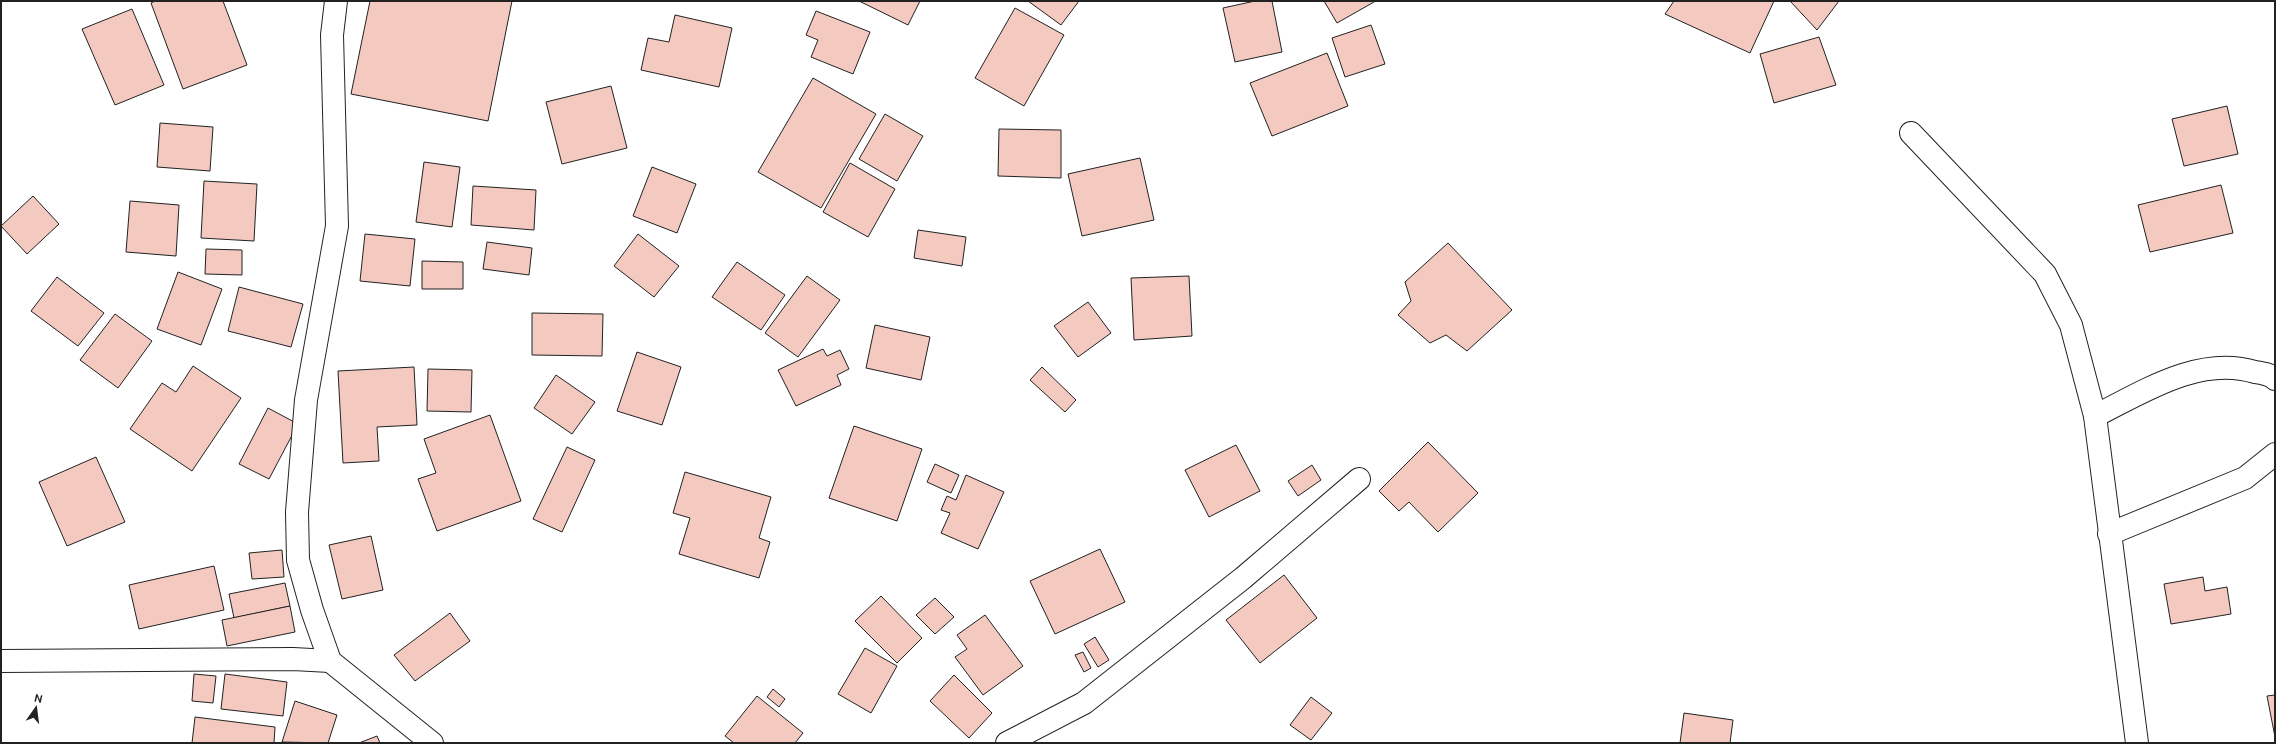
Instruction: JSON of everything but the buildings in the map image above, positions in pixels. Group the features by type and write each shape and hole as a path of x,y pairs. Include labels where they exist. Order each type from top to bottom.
{"street":[{"path":"336,1 332,35 336,226 306,400 297,512 298,560 312,610 330,661 432,743"},
{"path":"1911,133 2045,274 2071,325 2095,416 2137,743"},
{"path":"2095,416 2163,382 2209,368 2245,369 2275,379"},
{"path":"2109,534 2245,478 2275,454"},
{"path":"1007,743 1084,703 1243,578 1359,479"},
{"path":"1,662 293,659 330,661"}]}
